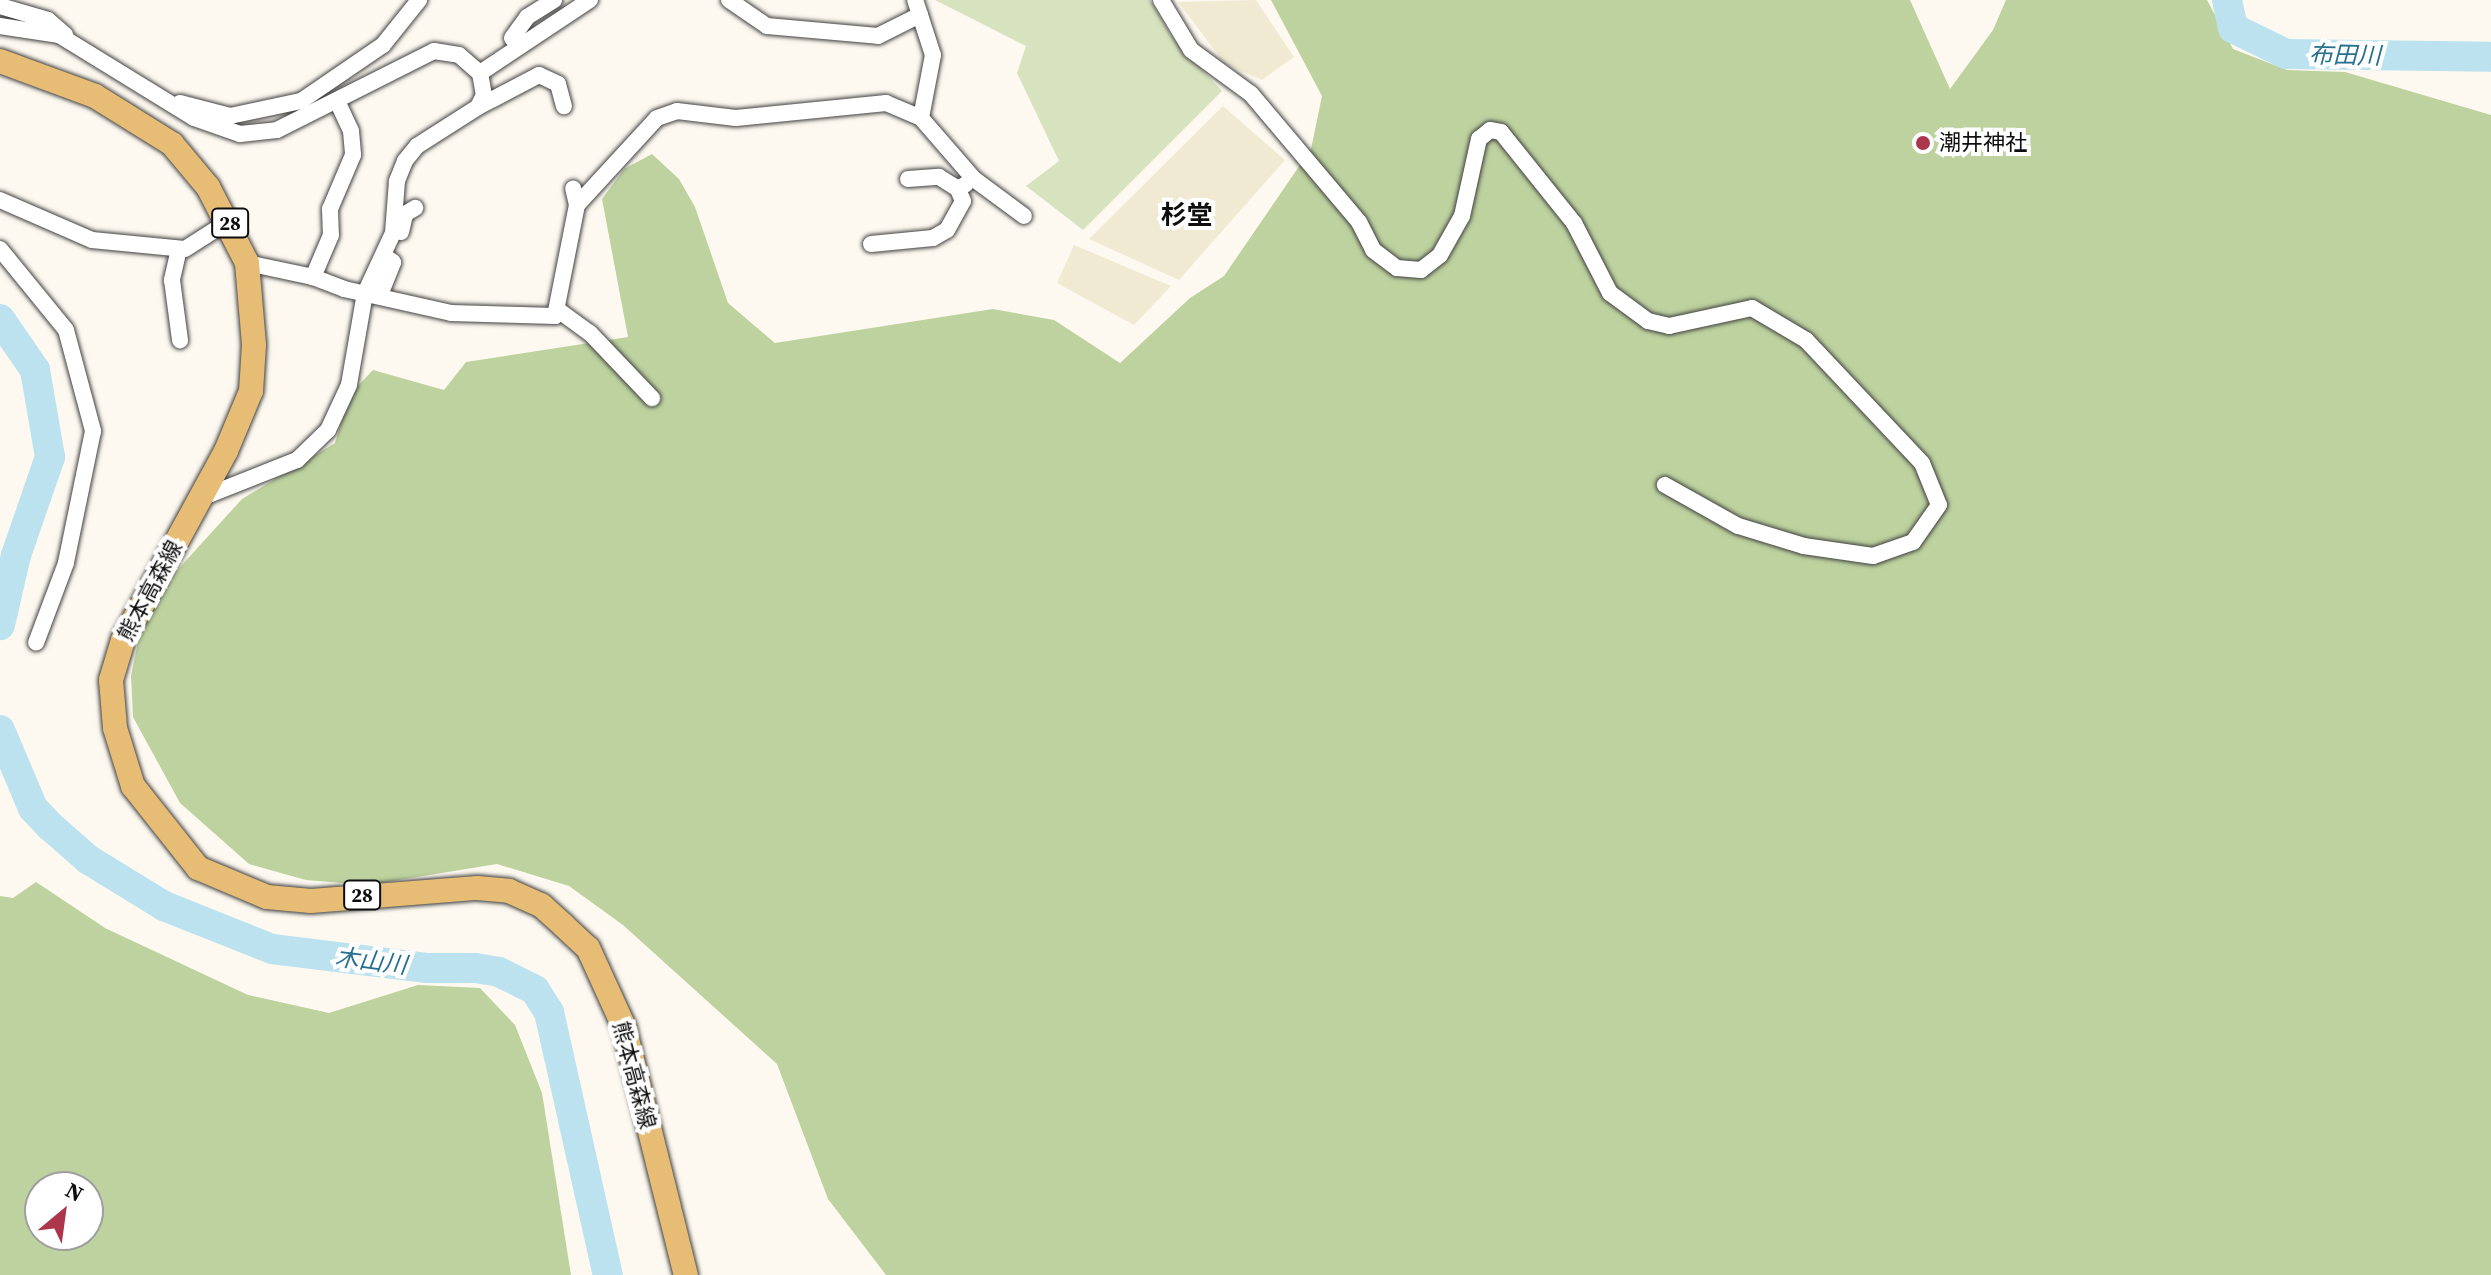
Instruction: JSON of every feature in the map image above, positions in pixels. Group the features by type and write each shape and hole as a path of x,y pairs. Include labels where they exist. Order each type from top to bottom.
{"main road":[{"name":"熊本高森線","path":"0,61 95,96 139,121 193,165 229,221 247,263 254,345 251,391 201,498 129,627 111,680 115,728 133,786 198,868 267,897 311,901 477,888 509,891 541,905 588,948 624,1027 686,1275"}],"street":[{"path":"166,100 230,116 301,101 383,45 419,0"},
{"path":"518,44 512,38 527,17 554,0"},
{"path":"480,73 518,44 590,0"},
{"path":"729,0 767,26 878,36 918,8 933,55 921,118"},
{"path":"1161,0 1191,50 1251,94 1351,211 1373,250 1397,268 1421,270 1440,255 1462,216 1479,139 1490,130 1501,132 1574,223 1596,275 1619,302 1648,321 1669,326 1752,308 1806,340 1922,463 1939,505 1913,542 1873,556 1804,546 1738,526 1665,485"},
{"path":"0,6 48,20 63,29 66,39"},
{"path":"0,26 31,27 66,39 194,118 240,134 277,130 338,103 434,51 459,55 480,73 484,95 478,107"},
{"path":"389,259 397,181 405,161 417,146 478,107 539,75 558,84 564,106"},
{"path":"313,277 331,235 330,209 353,155 351,131 338,103"},
{"path":"247,263 451,313 497,318 555,316 575,196 657,118 677,111 736,118 886,103 921,118 974,179 1024,216"},
{"path":"871,244 933,238 947,230 963,201 958,189 939,177 908,179"},
{"path":"958,189 974,179"},
{"path":"0,200 92,240 179,249 229,221"},
{"path":"201,498 297,460 328,430 349,385 372,294 405,214 415,208"},
{"path":"0,249 66,330 93,431 66,563 36,643"},
{"path":"179,249 172,280 180,340"},
{"path":"558,310 590,333 652,398"}],"shaded area":[{"path":"1256,0 1294,57 1262,80 1225,64 1178,2"},
{"path":"1223,106 1285,160 1179,280 1089,239"},
{"path":"1074,245 1171,286 1134,325 1057,283"}],"green space":[{"path":"935,0 1150,0 1173,39 1222,91 1083,230 1026,186 1059,161 1017,73 1026,46"},
{"path":"1271,0 1910,0 1950,89 1993,30 2006,0 2207,0 2233,49 2287,70 2345,72 2491,115 2491,1275 886,1275 828,1199 777,1064 623,925 569,886 497,864 368,885 306,880 249,864 180,803 133,717 131,676 141,627 171,577 242,499 335,443 349,395 373,370 444,390 466,362 628,337 602,199 624,169 652,154 679,179 695,207 728,303 775,343 993,309 1054,320 1120,363 1190,298 1224,276 1311,149 1322,96"},
{"path":"36,882 105,928 248,995 329,1013 418,985 480,988 515,1025 542,1093 571,1275 0,1275 0,896 13,898"}],"waterway":[{"name":"布田川","path":"2227,0 2233,28 2286,54 2491,57"},
{"name":"木山川","path":"0,319 35,370 50,457 16,555 0,625"},
{"name":"木山川","path":"0,730 33,808 89,860 164,906 272,949 427,968 475,968 499,972 535,990 549,1012 608,1275"}],"place":[{"name":"潮井神社","path":"1923,143"}],"district":[{"name":"杉堂","path":"1187,216"}]}
